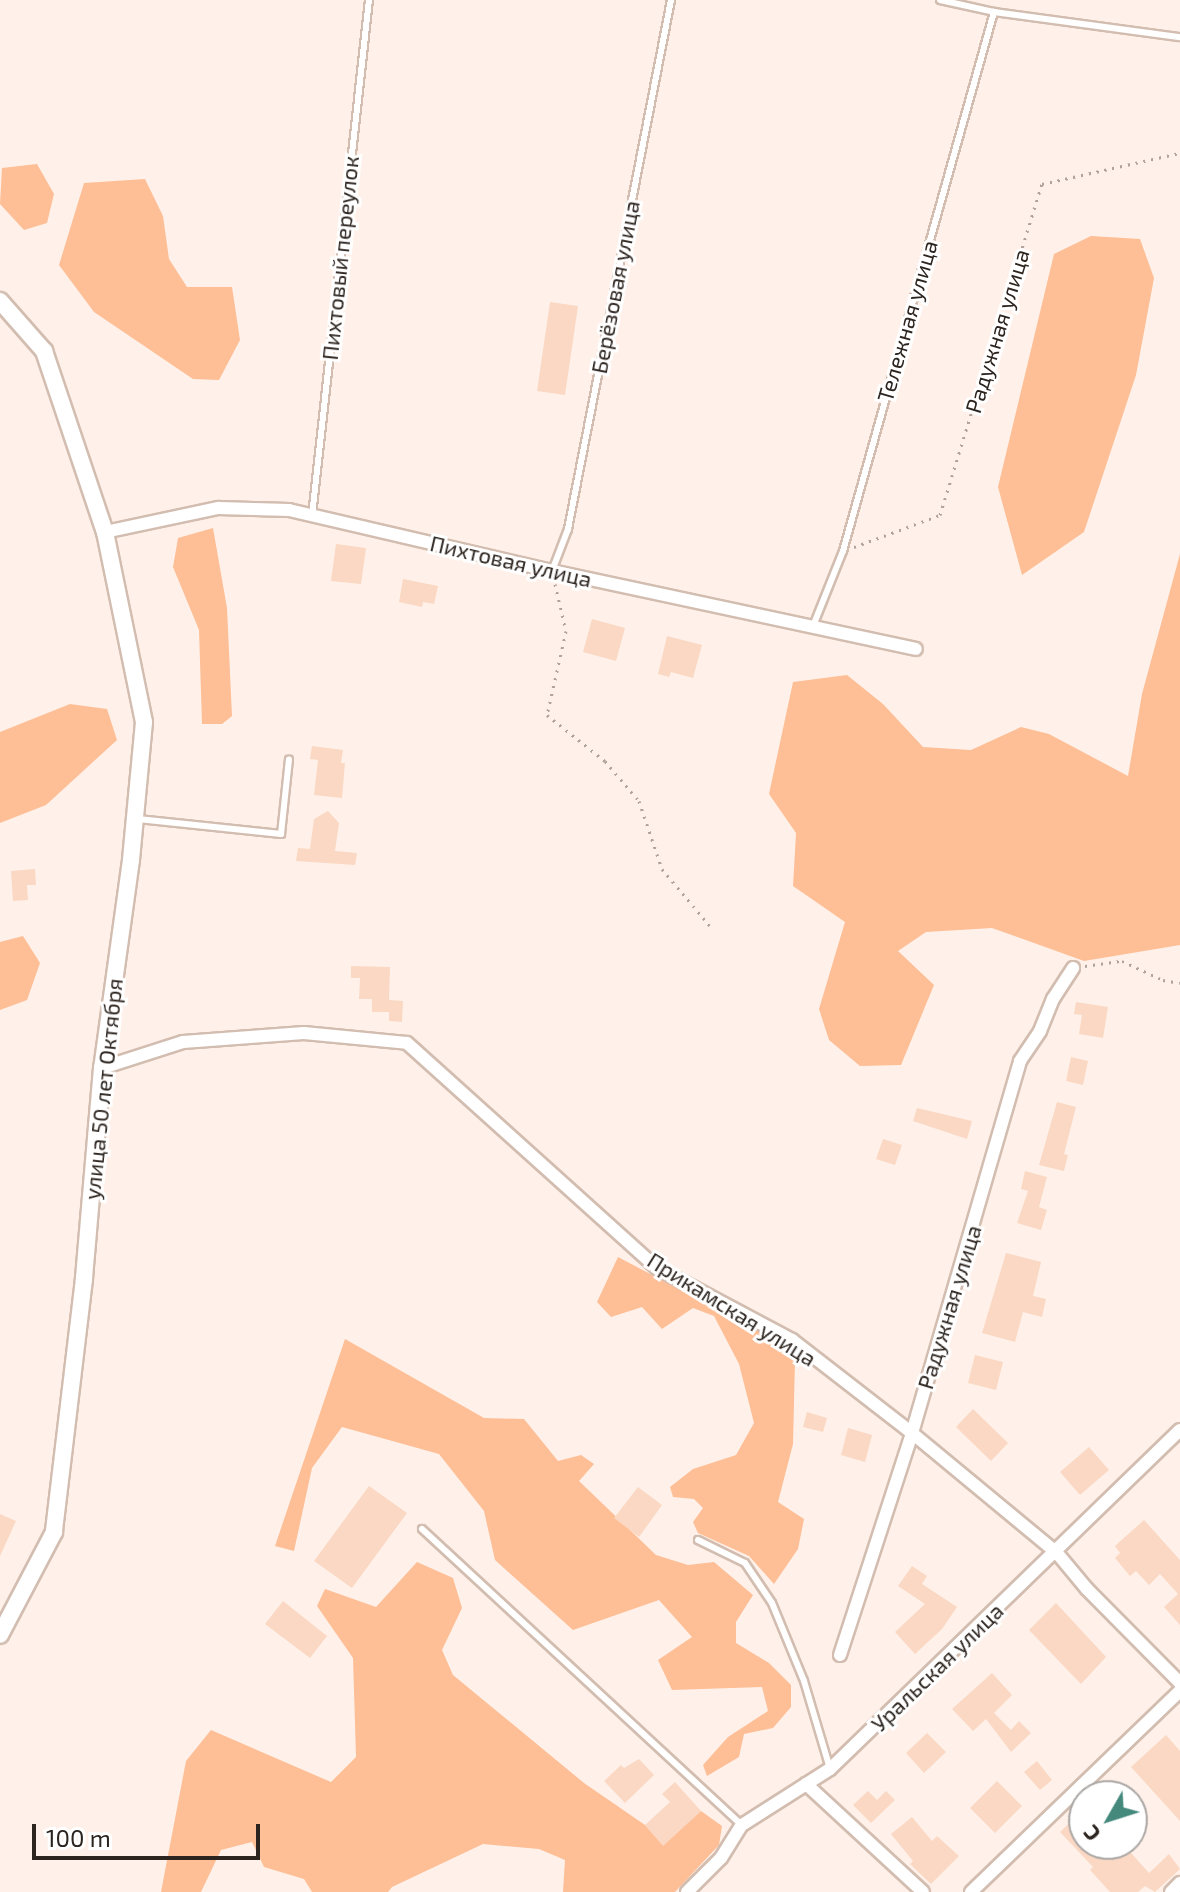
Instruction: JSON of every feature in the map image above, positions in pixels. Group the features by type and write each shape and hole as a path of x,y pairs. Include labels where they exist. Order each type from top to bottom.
{"main road":[{"name":"улица 50 лет Октября","path":"0,301 44,351 105,532 144,722 135,819 102,1068 84,1279 54,1532 0,1635"}],"street":[{"name":"Пихтовая улица","path":"105,532 218,508 289,510 552,571 916,649"},
{"name":"Радужная улица","path":"840,1655 912,1433 1020,1061 1040,1031 1053,999 1073,968"},
{"name":"Прикамская улица","path":"102,1068 183,1042 304,1033 407,1043 657,1268 792,1340 912,1433 1057,1553 1087,1589 1180,1683"},
{"name":"Уральская улица","path":"687,1892 721,1858 742,1825 830,1769 1057,1553 1180,1430"},
{"path":"971,1892 1180,1691"},
{"path":"806,1784 923,1892"},
{"path":"1171,1892 1180,1883"}],"lane":[{"name":"Пихтовый переулок","path":"312,516 369,0"},
{"name":"Берёзовая улица","path":"552,571 568,529 671,0"},
{"path":"940,0 994,12 1180,37"},
{"name":"Тележная улица","path":"812,627 843,551 994,12"},
{"path":"135,819 281,834 289,759"},
{"path":"422,1529 742,1825"},
{"path":"698,1540 745,1563 772,1603 804,1681 830,1769"}],"path":[{"name":"Радужная улица","path":"843,551 940,515 1042,184 1180,153"},
{"path":"552,571 566,631 547,715 605,761 639,801 662,869 710,926"},
{"path":"1073,968 1122,961 1163,980 1180,983"}],"shaded area":[{"path":"37,164 54,194 47,223 24,230 0,204 2,168"},
{"path":"145,179 163,216 169,259 187,287 232,287 240,340 219,380 193,379 94,312 59,265 84,183"},
{"path":"1091,236 1140,239 1154,278 1136,375 1084,532 1022,575 998,487 1054,254"},
{"path":"213,528 227,608 232,716 222,724 202,724 199,630 173,567 178,538"},
{"path":"1180,554 1180,945 1084,961 992,928 926,932 898,951 934,985 901,1065 860,1066 829,1040 819,1009 845,922 793,886 796,833 769,794 793,682 847,675 883,704 923,747 971,750 1021,727 1049,734 1128,776 1142,694"},
{"path":"70,704 107,709 117,740 46,805 0,823 0,732"},
{"path":"23,936 40,963 27,1000 0,1010 0,942"},
{"path":"618,1257 768,1336 795,1359 793,1444 778,1502 804,1519 798,1549 774,1584 749,1556 698,1533 693,1522 703,1508 694,1499 673,1497 670,1487 693,1469 736,1455 754,1423 739,1364 714,1316 693,1308 662,1329 642,1307 611,1317 597,1302"},
{"path":"345,1339 484,1418 524,1419 558,1461 581,1455 594,1464 579,1481 656,1555 688,1565 714,1562 753,1595 736,1622 736,1643 769,1663 791,1685 791,1707 773,1728 744,1734 739,1757 707,1776 703,1765 728,1737 768,1711 762,1687 672,1690 658,1660 692,1637 659,1600 573,1630 495,1560 484,1511 439,1454 342,1427 312,1468 294,1551 275,1546"},
{"path":"417,1562 453,1578 462,1608 442,1650 453,1675 584,1783 645,1825 663,1845 701,1811 722,1826 719,1845 675,1892 563,1892 565,1860 539,1849 483,1844 392,1887 388,1892 312,1892 304,1879 264,1867 252,1842 221,1850 201,1892 161,1892 186,1761 211,1730 331,1782 356,1757 353,1658 317,1606 325,1589 376,1607"}],"building":[{"path":"550,302 578,306 565,395 537,391"},
{"path":"336,544 366,548 361,584 331,581"},
{"path":"403,579 438,586 434,604 423,602 422,607 399,602"},
{"path":"592,619 625,628 616,661 583,652"},
{"path":"667,636 702,645 693,678 671,672 669,677 658,674"},
{"path":"312,746 343,750 342,798 314,795 318,760 310,759"},
{"path":"328,811 339,823 335,851 357,853 355,865 296,861 298,848 310,849 314,819"},
{"path":"35,869 36,885 27,885 28,900 13,901 11,871"},
{"path":"351,966 390,967 389,1000 403,1001 402,1022 389,1021 389,1012 372,1012 372,999 359,999 360,978 351,978"},
{"path":"1076,1002 1108,1007 1103,1038 1079,1034 1082,1015 1074,1014"},
{"path":"1071,1057 1088,1061 1083,1085 1066,1081"},
{"path":"1057,1102 1076,1107 1064,1154 1068,1155 1064,1171 1039,1165"},
{"path":"917,1108 972,1121 967,1139 913,1121"},
{"path":"883,1139 902,1145 895,1165 876,1159"},
{"path":"1025,1171 1047,1177 1039,1207 1047,1210 1041,1230 1017,1223 1028,1191 1021,1189"},
{"path":"1006,1253 1041,1262 1033,1296 1046,1299 1042,1317 1023,1312 1015,1342 982,1333"},
{"path":"975,1355 1003,1362 996,1390 968,1383"},
{"path":"973,1409 1008,1443 991,1461 956,1427"},
{"path":"807,1412 827,1418 823,1432 803,1427"},
{"path":"848,1428 872,1435 865,1462 841,1455"},
{"path":"1089,1447 1109,1470 1080,1495 1060,1472"},
{"path":"369,1486 407,1513 352,1588 314,1561"},
{"path":"638,1487 662,1505 639,1537 614,1518"},
{"path":"0,1514 16,1521 0,1556"},
{"path":"1144,1520 1180,1560 1180,1625 1164,1607 1178,1594 1160,1574 1149,1585 1136,1571 1130,1576 1115,1558 1120,1553 1115,1546"},
{"path":"912,1566 927,1576 922,1584 957,1607 942,1629 915,1654 895,1632 925,1604 898,1586"},
{"path":"283,1601 327,1636 310,1658 265,1624"},
{"path":"1056,1603 1106,1657 1081,1684 1029,1630"},
{"path":"992,1673 1012,1695 994,1713 1011,1730 1019,1721 1031,1733 1011,1752 986,1719 973,1731 952,1709"},
{"path":"927,1733 946,1752 924,1773 906,1753"},
{"path":"1166,1735 1180,1751 1180,1821 1148,1786 1148,1780 1143,1780 1131,1767"},
{"path":"639,1759 654,1775 625,1803 604,1781 621,1765 624,1768"},
{"path":"1037,1761 1052,1780 1040,1790 1024,1772"},
{"path":"997,1781 1022,1806 995,1833 970,1808"},
{"path":"675,1782 701,1811 663,1846 645,1825 670,1802 662,1794"},
{"path":"868,1791 877,1800 886,1791 895,1800 871,1823 853,1805"},
{"path":"912,1817 932,1841 937,1836 959,1856 931,1884 910,1864 913,1861 891,1834"},
{"path":"1068,1824 1068,1840 1060,1832"},
{"path":"1169,1854 1180,1869 1155,1892 1145,1886 1138,1892 1110,1892 1090,1870 1093,1867 1086,1860 1137,1860 1149,1873"}]}
